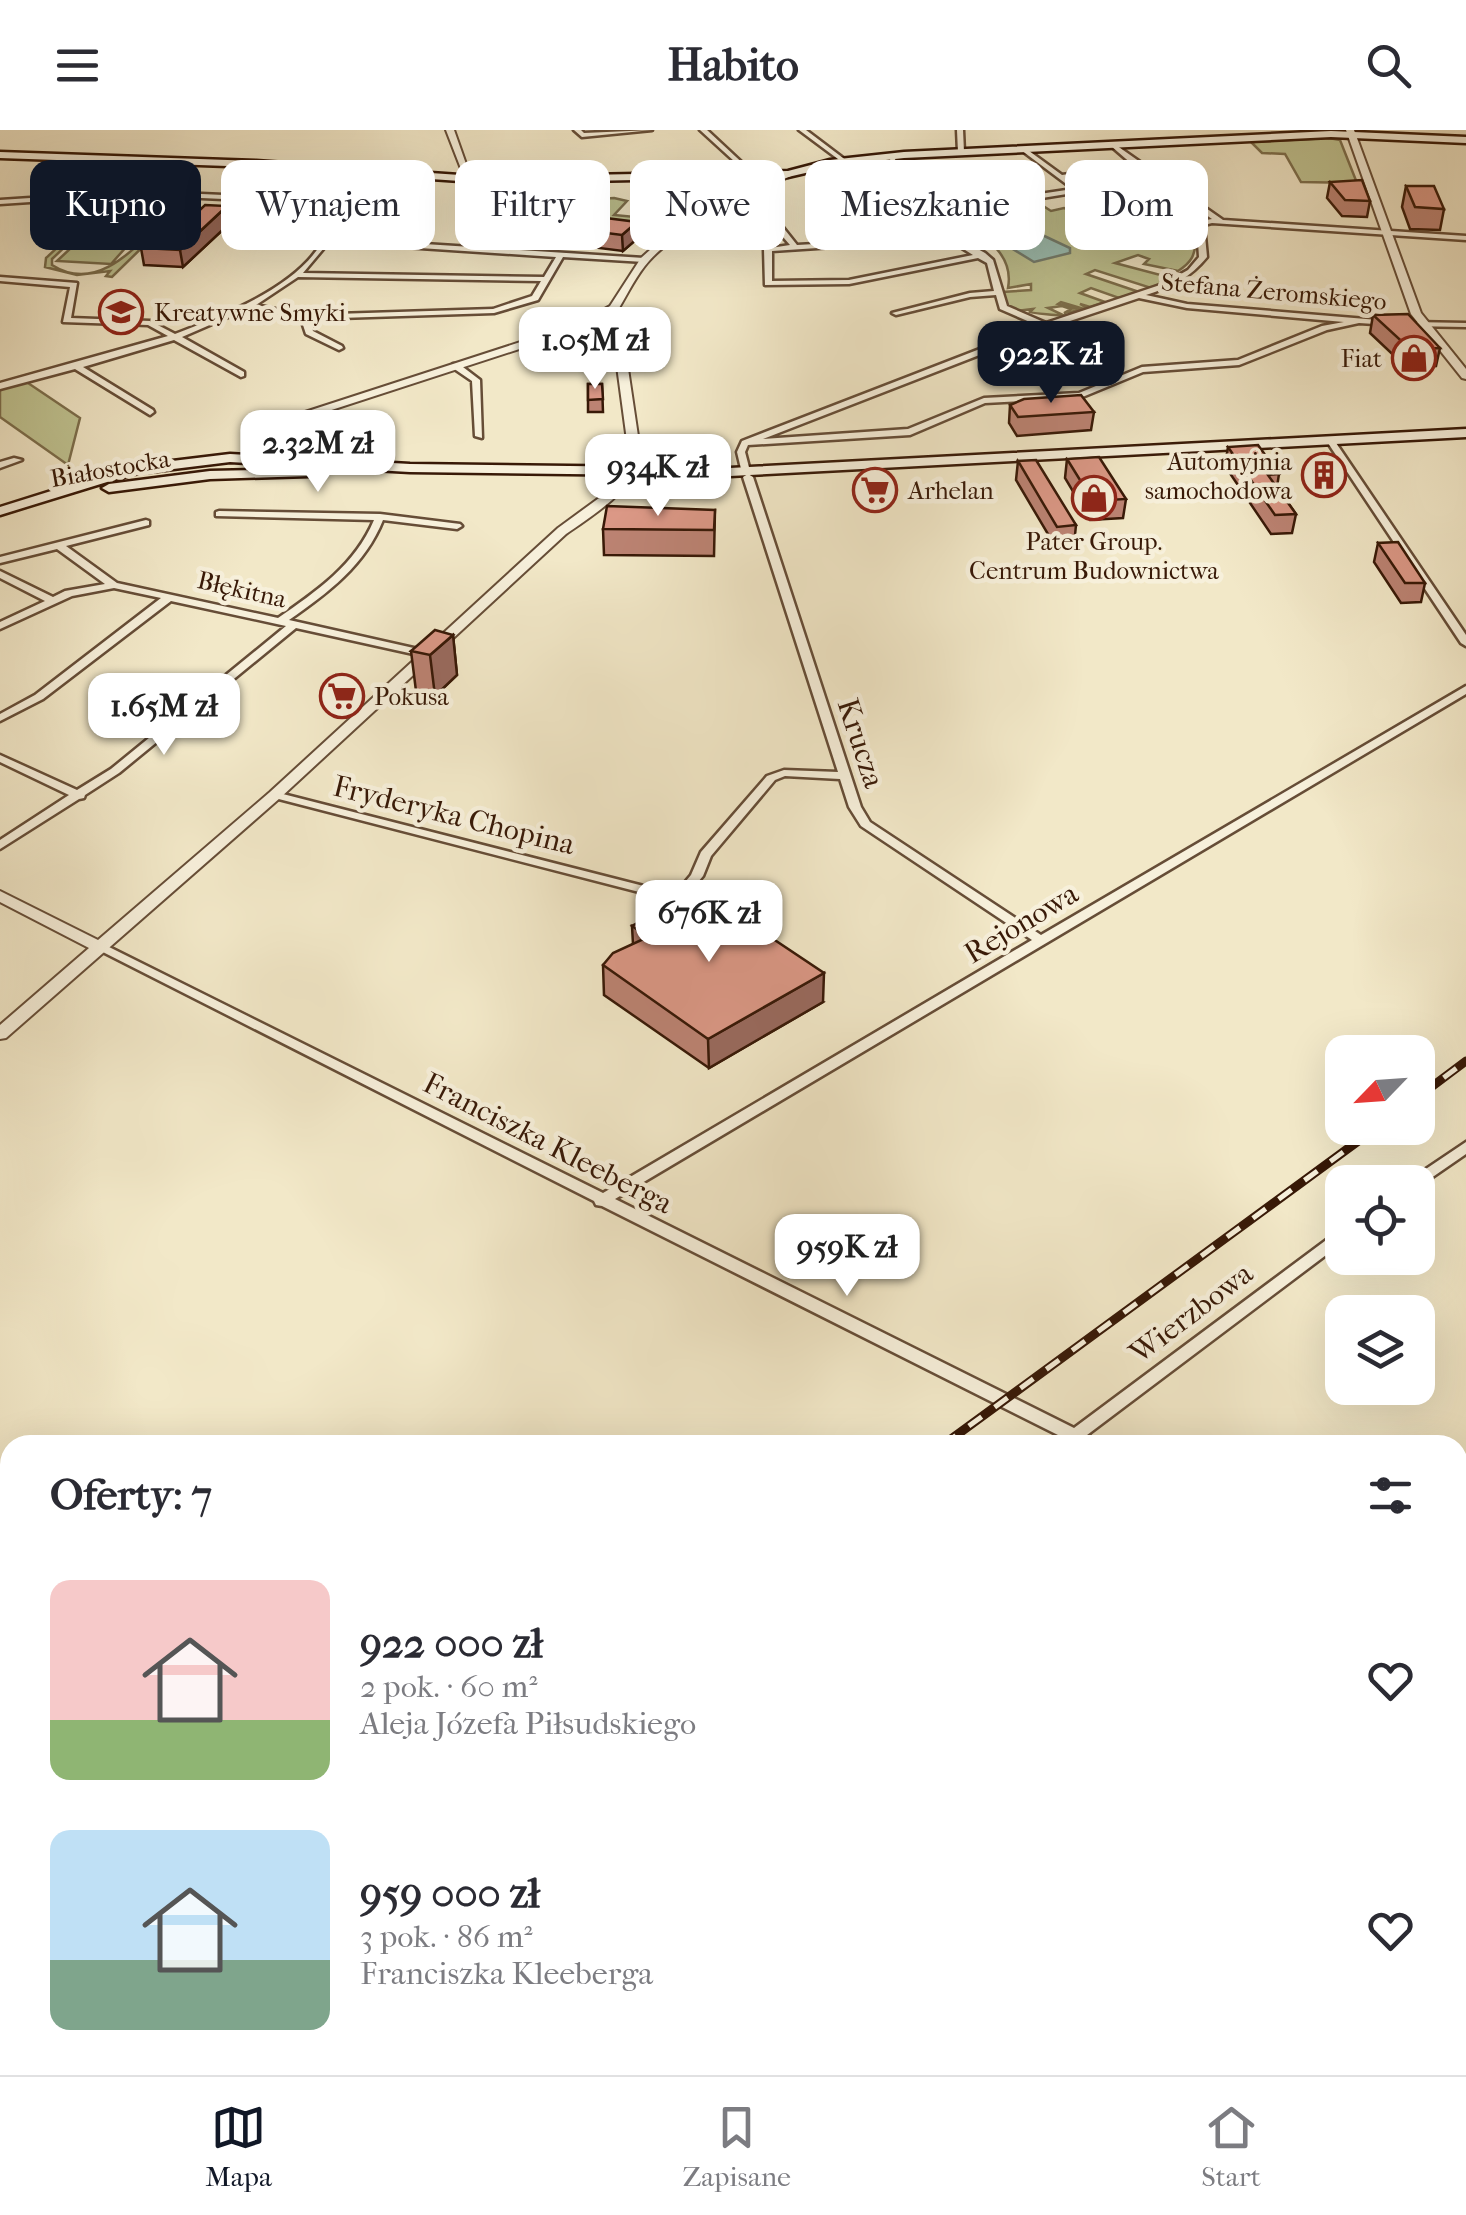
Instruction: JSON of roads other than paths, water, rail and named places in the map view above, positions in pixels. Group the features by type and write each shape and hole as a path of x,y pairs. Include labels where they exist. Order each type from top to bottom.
{"main road":[{"path":"853,160 1350,132 1466,140"},
{"path":"0,155 256,164 455,179"},
{"path":"622,474 747,474 1466,435"},
{"path":"229,474 250,466 255,452"},
{"name":"Białostocka","path":"0,513 150,474 255,452 410,468 622,474"},
{"name":"Białostocka","path":"150,474 622,474"}],"street":[{"path":"450,130 461,160"},
{"path":"577,130 582,135 649,130"},
{"path":"702,130 736,160"},
{"path":"802,130 843,160"},
{"path":"960,130 961,152"},
{"path":"1350,132 1421,324 1466,376"},
{"path":"1114,145 1132,160"},
{"path":"1023,149 1065,180"},
{"path":"890,156 893,160"},
{"path":"1060,177 1065,176"},
{"path":"0,202 136,192 221,195"},
{"path":"1208,212 1221,221"},
{"path":"1208,222 1466,238"},
{"path":"785,236 796,248"},
{"path":"435,247 644,260"},
{"path":"805,247 768,249 767,288 849,282 982,256"},
{"path":"2,384 174,336 250,306 297,275 318,250"},
{"path":"255,452 260,433 277,423 599,319 614,308 644,260 656,250"},
{"path":"972,250 992,266 996,294 1006,310 1046,326"},
{"path":"745,443 1046,326 1181,279 1198,266 1205,250"},
{"path":"250,306 304,317 494,311 534,298 562,255"},
{"path":"297,275 547,279"},
{"path":"0,279 74,285 64,317 70,322 143,321 241,374"},
{"path":"896,313 996,294"},
{"name":"Stefana Żeromskiego","path":"1138,296 1166,304 1357,321 1466,325"},
{"path":"0,1034 275,795 636,463 614,308"},
{"path":"304,317 309,332 339,348"},
{"path":"745,443 910,432 984,401 1080,394 1142,370 1239,362 1326,328 1357,321"},
{"path":"75,365 150,412"},
{"path":"456,366 476,380 480,436"},
{"path":"1331,442 1466,643"},
{"name":"Krucza","path":"745,443 741,452 747,474 855,807 865,824 1040,940"},
{"path":"0,466 17,460"},
{"path":"219,514 380,516 457,526"},
{"path":"281,620 326,590 353,562 373,537 380,516"},
{"path":"0,560 146,522"},
{"name":"Błękitna","path":"58,545 114,585 428,654"},
{"path":"0,574 51,600"},
{"path":"0,626 51,600 114,585"},
{"path":"0,718 39,696 172,596"},
{"path":"0,846 80,796 296,624"},
{"name":"Rejonowa","path":"601,1201 1466,689"},
{"path":"0,758 80,796"},
{"name":"Fryderyka Chopina","path":"275,795 678,898 697,876 705,855 771,778 784,773 846,776"},
{"name":"Franciszka Kleeberga","path":"0,896 1058,1435"},
{"path":"1435,1168 1466,1146"},
{"name":"Wierzbowa","path":"1075,1435 1325,1249"}],"water":[{"path":"1045,236 1070,250 1070,253 1034,262 1014,250 1045,250"}],"railway":[{"path":"1435,1084 1466,1061"},
{"path":"957,1435 1353,1145"}],"place":[{"name":"Kreatywne Smyki","path":"121,312"},
{"name":"Fiat","path":"1414,358"},
{"name":"Automyjnia samochodowa","path":"1324,475"},
{"name":"Arhelan","path":"875,490"},
{"name":"Pater Group. Centrum Budownictwa","path":"1094,498"},
{"name":"Pokusa","path":"342,696"}]}
